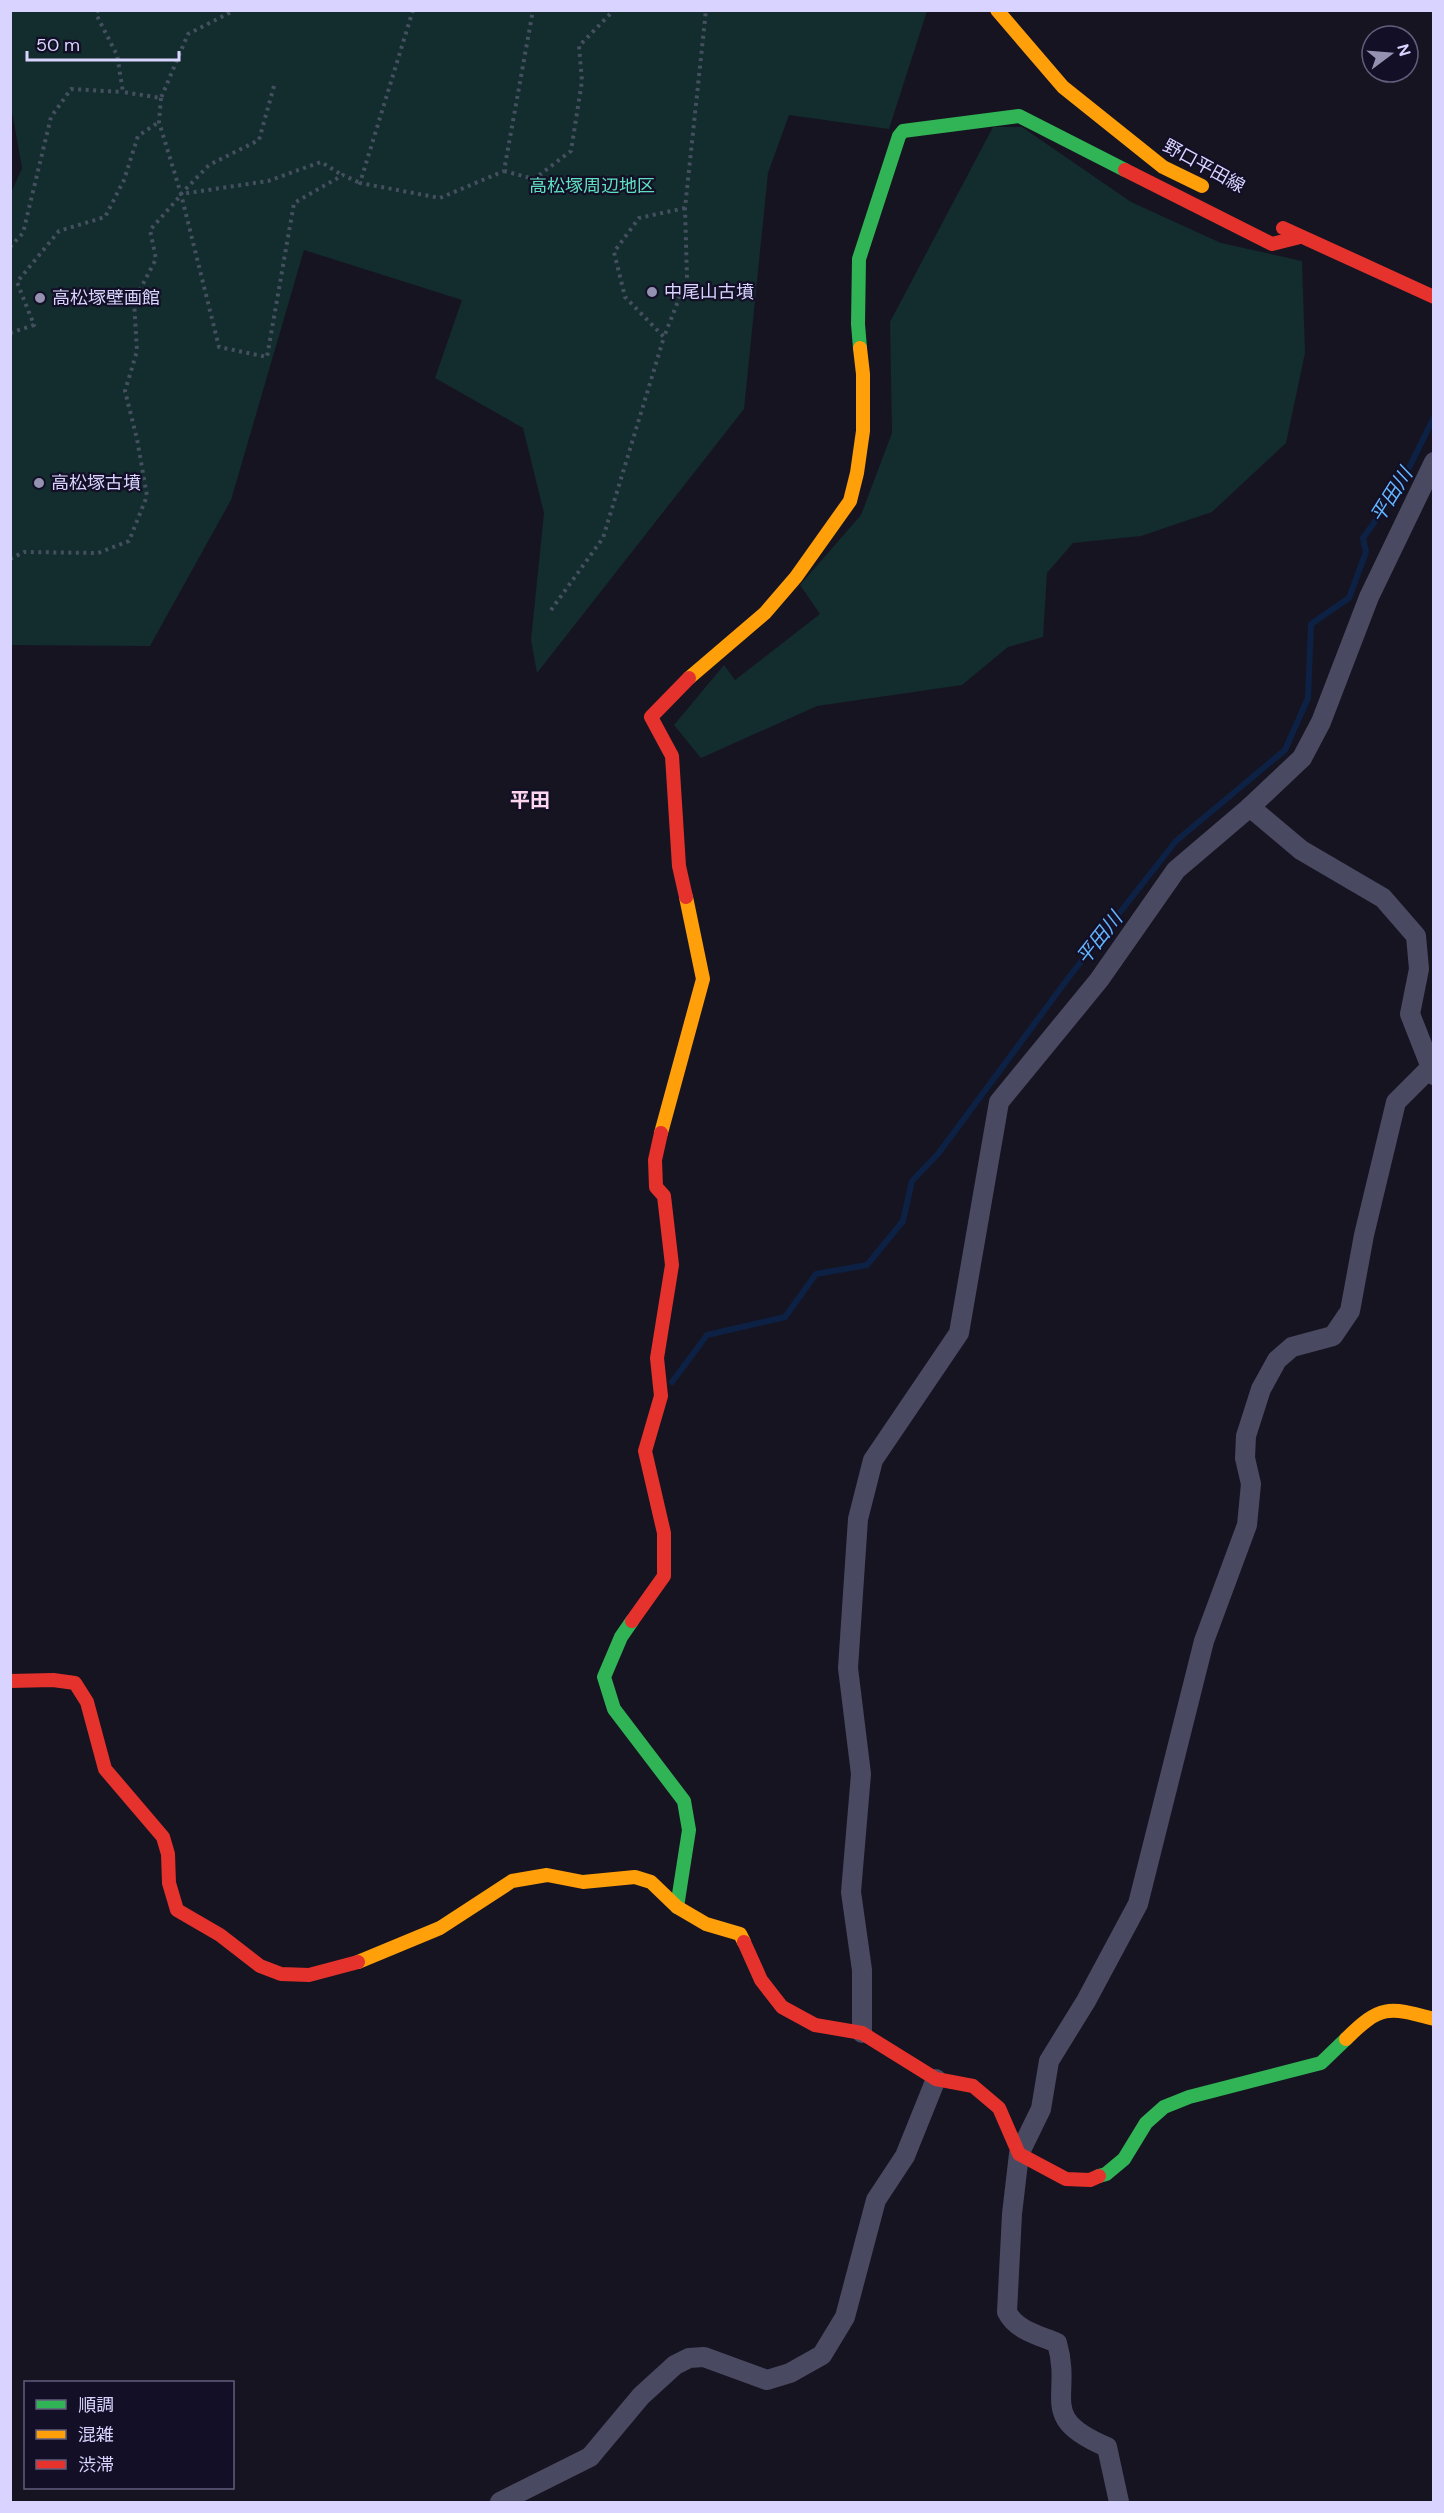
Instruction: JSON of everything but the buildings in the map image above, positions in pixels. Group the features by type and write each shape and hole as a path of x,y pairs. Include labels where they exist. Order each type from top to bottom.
{"street":[{"name":"野口平田線","path":"997,10 1063,87 1163,166 1216,194"},
{"path":"677,1907 689,1830 684,1801 614,1710 604,1677 621,1637 664,1576 664,1533 645,1451 661,1396 657,1358 672,1265 664,1196 656,1187 655,1160 665,1111 703,979 679,866 672,756 651,717 676,690 765,613 796,577 850,501 863,431 858,324 859,259 899,136 903,131 1018,116 1272,244 1300,237"},
{"path":"1269,221 1434,297"},
{"path":"862,2033 862,1970 851,1892 861,1774 848,1668 858,1519 873,1460 959,1333 999,1102 1099,980 1176,870 1250,807 1302,758 1321,722 1369,597 1434,462"},
{"path":"1119,2502 1107,2447 1087,2439 1070,2427 1063,2414 1060,2402 1060,2356 1057,2343 1021,2328 1012,2322 1007,2312 1012,2214 1019,2154 1041,2109 1049,2061 1086,2001 1138,1904 1204,1641 1247,1525 1251,1484 1245,1458 1246,1436 1261,1389 1277,1360 1292,1347 1333,1336 1350,1311 1364,1235 1396,1102 1431,1072 1410,1014 1419,969 1416,936 1383,898 1301,850 1250,807"},
{"path":"10,1681 53,1680 75,1683 87,1702 105,1769 163,1837 168,1854 169,1883 177,1910 220,1935 260,1966 281,1974 309,1975 349,1965 440,1928 513,1881 547,1875 583,1882 635,1877 651,1882 677,1907 706,1924 740,1934 761,1980 782,2007 815,2025 862,2033 936,2079 973,2086 999,2108 1019,2154 1066,2179 1090,2180 1106,2174 1124,2159 1146,2123 1164,2107 1189,2097 1320,2063 1333,2054 1367,2020 1382,2010 1398,2009 1434,2019"},
{"path":"500,2502 590,2457 641,2396 675,2365 689,2358 704,2357 767,2380 790,2373 822,2355 845,2317 876,2200 905,2156 936,2079"}],"path":[{"path":"98,10 96,14 117,55 123,92"},
{"path":"235,10 188,34 161,98 159,122 181,194 219,347 267,357 294,202 343,175"},
{"path":"360,183 413,10"},
{"path":"504,171 533,10"},
{"path":"181,194 268,181 321,162 360,183 440,198 504,171 534,179 571,151 582,81 579,46 614,10"},
{"path":"550,610 603,538 664,338 687,278 685,208 706,10"},
{"path":"10,558 24,552 98,553 129,541 147,496 137,439 125,391 137,351 134,301 156,259 150,230 209,165 259,140 274,86"},
{"path":"10,247 23,233 51,117 71,89 123,92 161,98"},
{"path":"10,333 34,325 17,282 58,231 105,217 124,180 138,136 159,122"},
{"path":"664,338 625,297 614,252 639,218 685,208"}],"green space":[{"name":"高松塚周辺地区","path":"11,11 927,11 889,129 789,115 768,173 744,409 537,673 531,640 544,513 523,428 435,378 462,300 304,250 231,500 150,646 11,645 10,195 22,168 11,106"},
{"path":"993,127 1022,127 1131,202 1221,243 1302,261 1305,353 1286,443 1212,512 1141,536 1073,543 1047,573 1043,637 1008,647 962,685 817,706 701,758 674,725 724,665 735,680 820,614 800,585 861,515 892,433 890,322"}],"waterway":[{"name":"平田川","path":"672,1382 707,1335 785,1317 816,1274 867,1265 903,1221 912,1181 938,1154 1069,977 1176,841 1285,750 1308,698 1311,624 1349,598 1366,552 1363,538 1399,488 1434,417"}],"traffic: fast":[{"path":"860,348 859,259 899,136 903,131 1019,116 1125,170"},
{"path":"632,1621 621,1637 604,1677 614,1709 684,1801 689,1830 677,1907"},
{"path":"1099,2176 1106,2174 1124,2159 1146,2123 1164,2107 1189,2097 1321,2063 1346,2039"}],"traffic: slow":[{"path":"997,10 1063,87 1163,167 1202,186"},
{"path":"689,678 765,613 796,577 850,501 863,431 863,374 860,348"},
{"path":"661,1133 703,979 686,897"},
{"path":"358,1962 440,1928 512,1881 547,1875 583,1882 635,1877 651,1882 677,1907 706,1924 740,1934 744,1942"},
{"path":"1346,2039 1368,2019 1386,2011 1406,2012 1434,2019"}],"traffic: jam":[{"path":"1125,170 1272,244 1300,237"},
{"path":"1283,228 1434,297"},
{"path":"686,897 679,866 672,756 651,717 689,678"},
{"path":"632,1621 664,1576 664,1533 645,1451 661,1396 657,1358 672,1265 664,1196 656,1187 655,1160 661,1133"},
{"path":"10,1681 53,1680 75,1683 87,1702 105,1769 163,1837 168,1854 169,1883 177,1910 220,1935 260,1966 281,1974 309,1975 358,1962"},
{"path":"744,1942 761,1980 782,2007 815,2025 862,2033 936,2079 973,2086 999,2108 1019,2154 1066,2179 1090,2180 1099,2176"}],"place":[{"name":"中尾山古墳","path":"652,292"},
{"name":"高松塚壁画館","path":"40,298"},
{"name":"高松塚古墳","path":"39,483"}],"district":[{"name":"平田","path":"530,800"}]}
